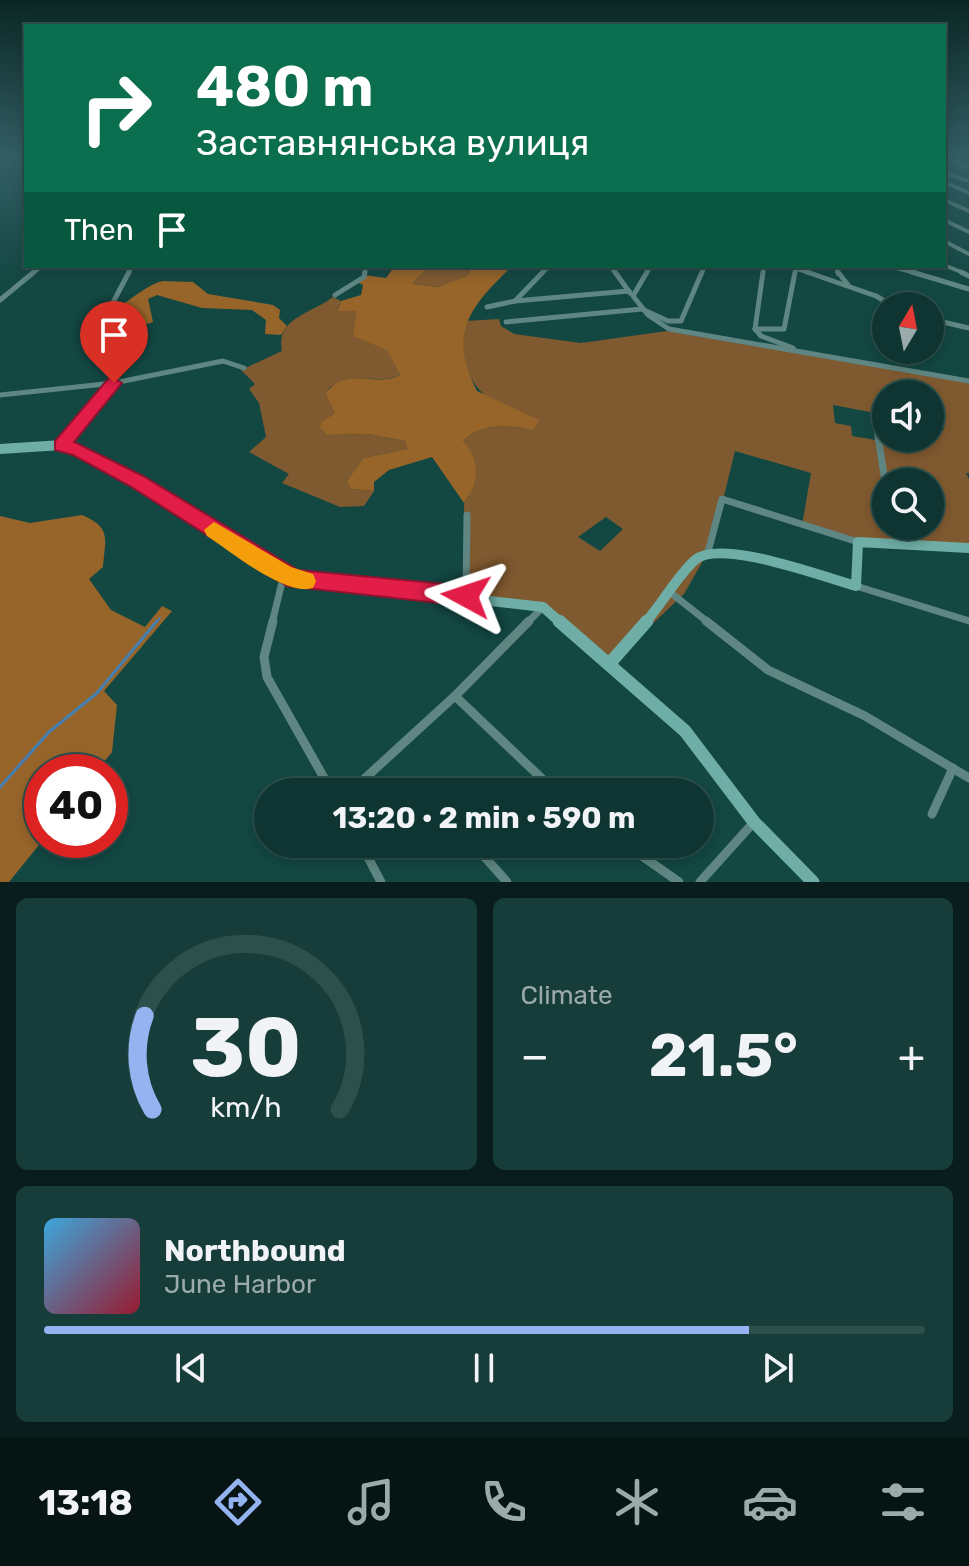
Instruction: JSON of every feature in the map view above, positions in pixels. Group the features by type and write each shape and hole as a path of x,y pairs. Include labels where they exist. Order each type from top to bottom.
{"street":[{"path":"946,201 969,211"},
{"path":"946,221 969,232"},
{"path":"946,242 969,254"},
{"path":"946,266 969,276"},
{"path":"0,300 40,268"},
{"path":"62,445 114,383 108,312 131,268"},
{"path":"335,295 364,277 366,268"},
{"path":"515,301 529,283 548,268"},
{"path":"612,268 642,309 658,323 680,332 969,381"},
{"path":"631,294 650,268"},
{"path":"506,322 642,309 668,321 685,319 704,268"},
{"path":"764,268 755,329 761,336 803,353"},
{"path":"837,268 839,277 854,289"},
{"path":"896,268 969,289"},
{"path":"755,329 784,329 796,269 872,297"},
{"path":"487,307 515,301 631,294"},
{"path":"944,322 969,328"},
{"path":"0,395 114,383 223,361 244,368"},
{"path":"0,449 62,445 78,449 136,481 284,574 312,582 538,606 610,663 702,750 754,822 813,882"},
{"path":"708,552 722,499 858,542 900,547 969,548"},
{"path":"466,596 467,515"},
{"path":"897,540 900,547"},
{"path":"856,586 858,542"},
{"path":"610,663 671,593 694,561 708,552 732,553 856,586 969,621"},
{"path":"284,574 264,657 267,677 324,778"},
{"path":"671,593 768,670 865,716 969,778"},
{"path":"365,778 455,696 538,606"},
{"path":"455,696 541,778"},
{"path":"932,814 953,768"},
{"path":"700,882 754,822"},
{"path":"368,858 381,882"},
{"path":"486,858 507,882"},
{"path":"645,858 679,882"}],"shaded area":[{"path":"393,268 428,268 412,284 439,287 468,275 471,268 510,268 475,308 464,337 464,353 477,391 539,420 533,430 505,426 487,428 463,441 473,456 476,471 473,487 464,503 432,457 389,470 374,482 374,491 351,489 347,481 363,458 408,449 405,441 368,434 327,435 320,427 322,421 335,413 326,394 333,386 351,379 382,380 400,375 387,350 353,336 357,311 337,311 341,301 361,295 363,285 355,281 364,275 386,278"},
{"path":"428,268 471,268 468,275 440,287 412,284"},
{"path":"163,281 193,282 208,294 273,305 280,310 279,318 287,326 281,335 265,334 266,320 252,310 202,308 157,295 148,299 153,322 140,326 137,332 111,336 110,312"},
{"path":"333,297 341,301 337,310 357,311 388,350 400,375 385,379 349,380 329,388 335,413 322,421 328,435 368,434 405,441 409,449 363,458 347,481 352,489 374,491 364,506 340,507 282,483 289,474 249,452 266,437 259,403 249,389 255,384 241,370 282,351 281,340 289,324"},
{"path":"499,319 501,326 514,334 581,343 667,331 969,383 969,473 966,473 969,479 969,548 863,545 802,525 811,473 735,451 712,545 684,594 610,664 550,612 465,597 464,503 469,496 463,441 487,428 505,426 533,430 478,388 465,361 465,321","holes":["606,517 623,529 600,551 578,537"]},
{"path":"82,515 92,520 102,530 105,541 103,567 89,579 111,610 145,627 162,606 172,611 104,691 117,705 110,754 24,754 24,858 28,858 9,882 0,882 0,516 30,523"}],"waterway":[{"path":"156,623 160,618"},
{"path":"0,787 49,732 97,693 157,621"}],"slow traffic":[{"path":"214,530 284,574 305,581"}],"route":[{"path":"114,383 62,445 78,449 136,481 294,579 466,596"}]}
